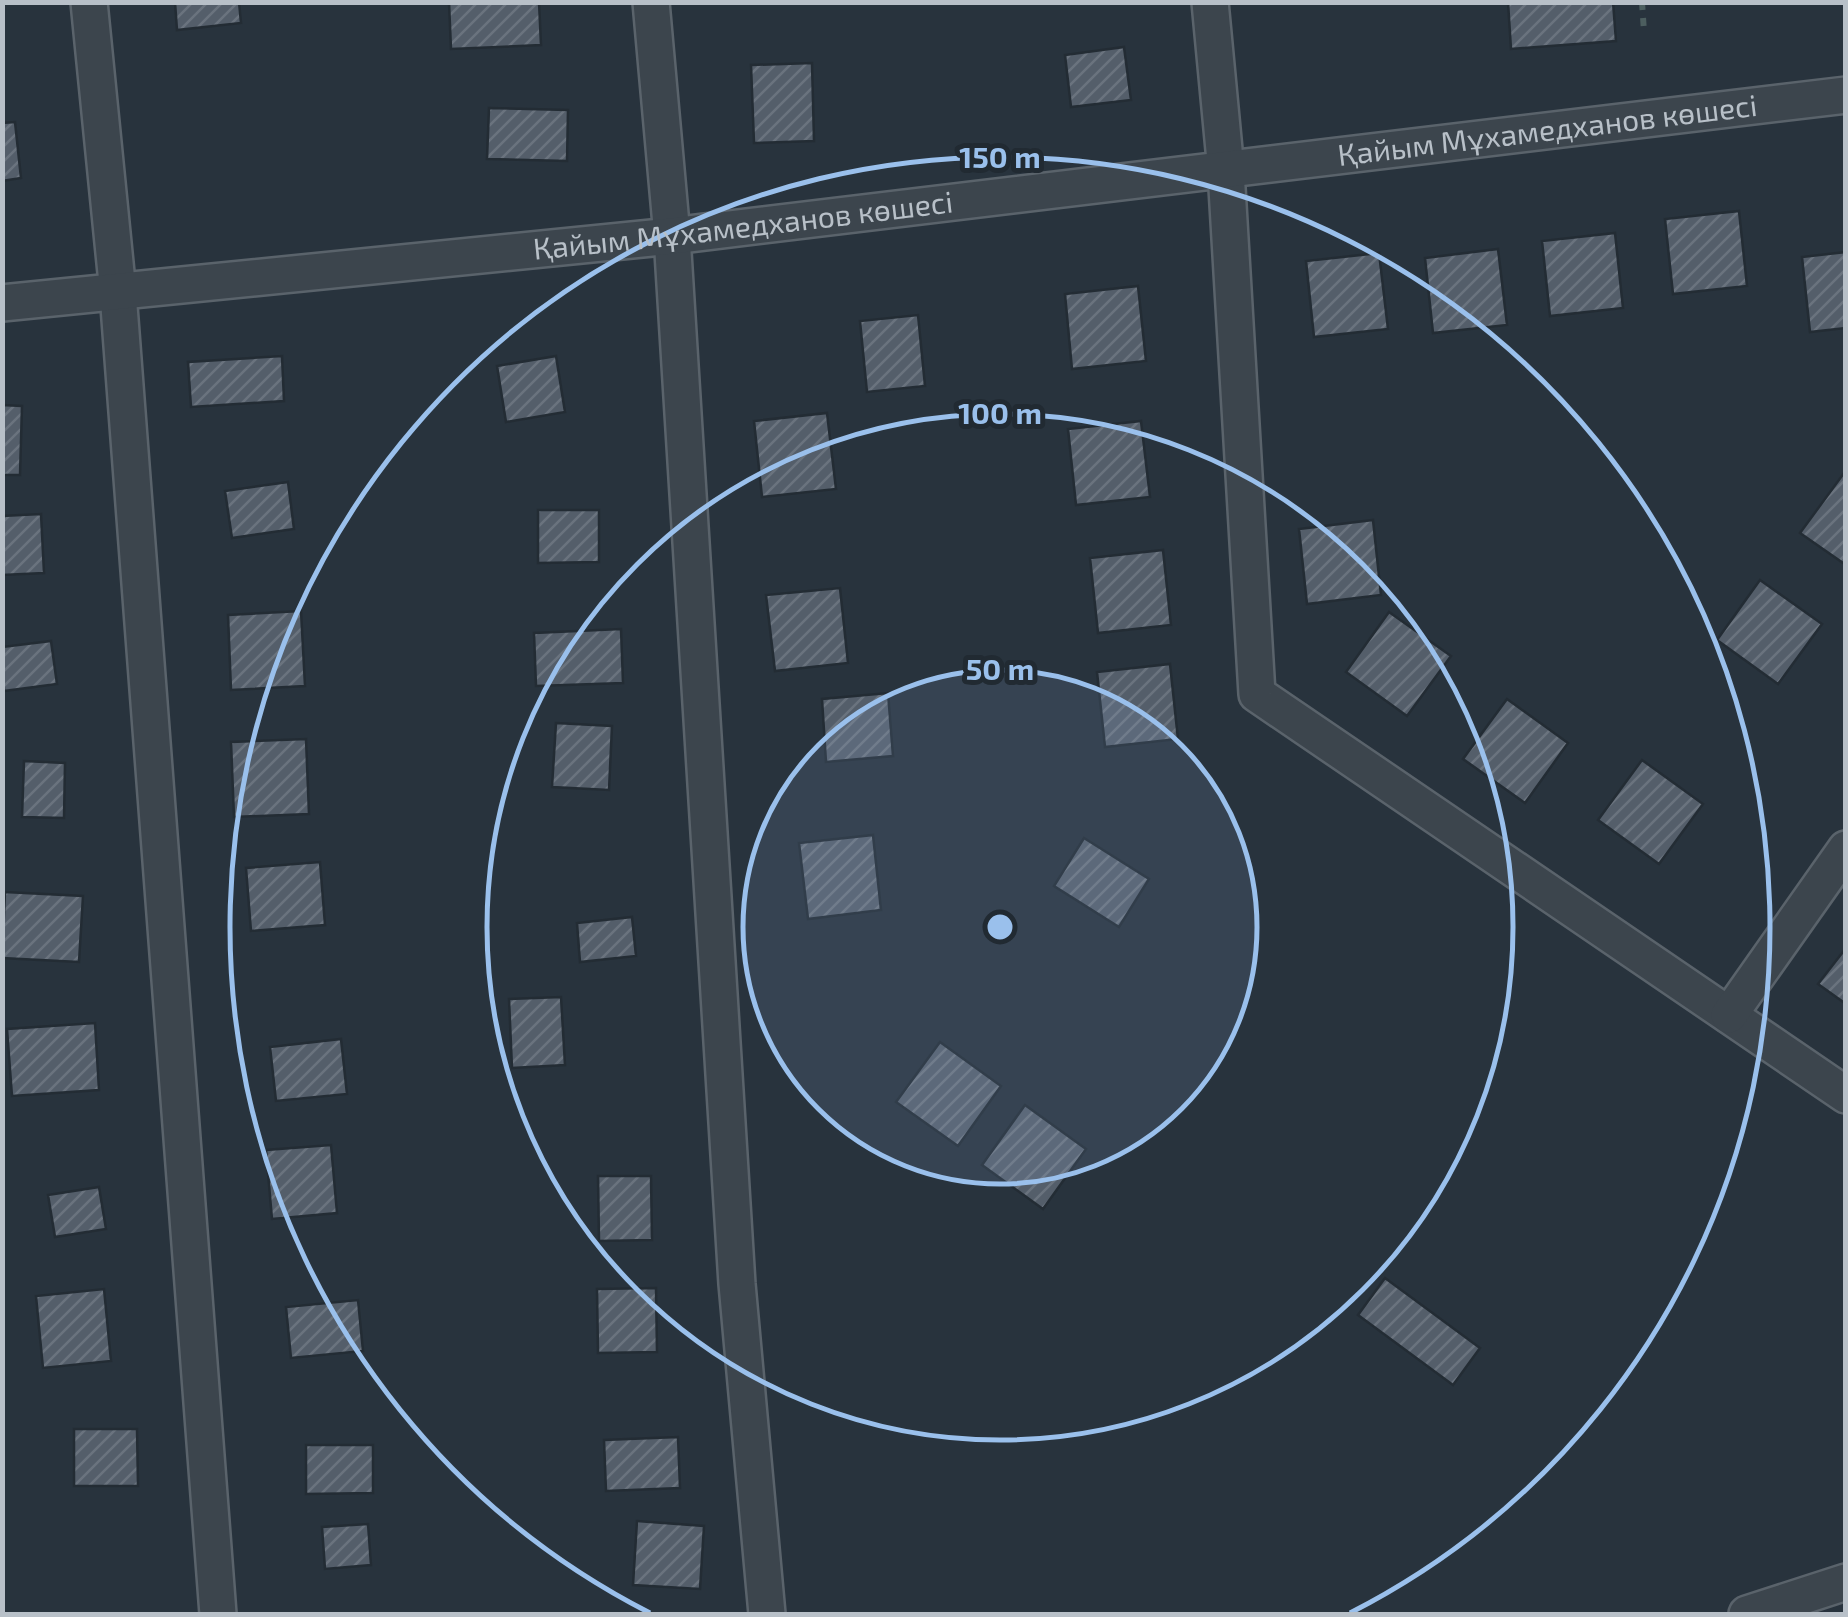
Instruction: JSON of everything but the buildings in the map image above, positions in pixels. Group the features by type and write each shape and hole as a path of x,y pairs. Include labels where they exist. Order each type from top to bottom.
{"street":[{"path":"89,2 118,292 218,1614"},
{"path":"650,2 672,236 737,1284 767,1614"},
{"path":"1210,2 1226,171 1257,694 1846,1095"},
{"name":"Қайым Мұхамедханов көшесі","path":"2,302 672,236 1846,95"},
{"path":"1729,1016 1846,848"},
{"path":"1747,1614 1846,1582"}],"path":[{"path":"1642,2 1644,32"}]}
